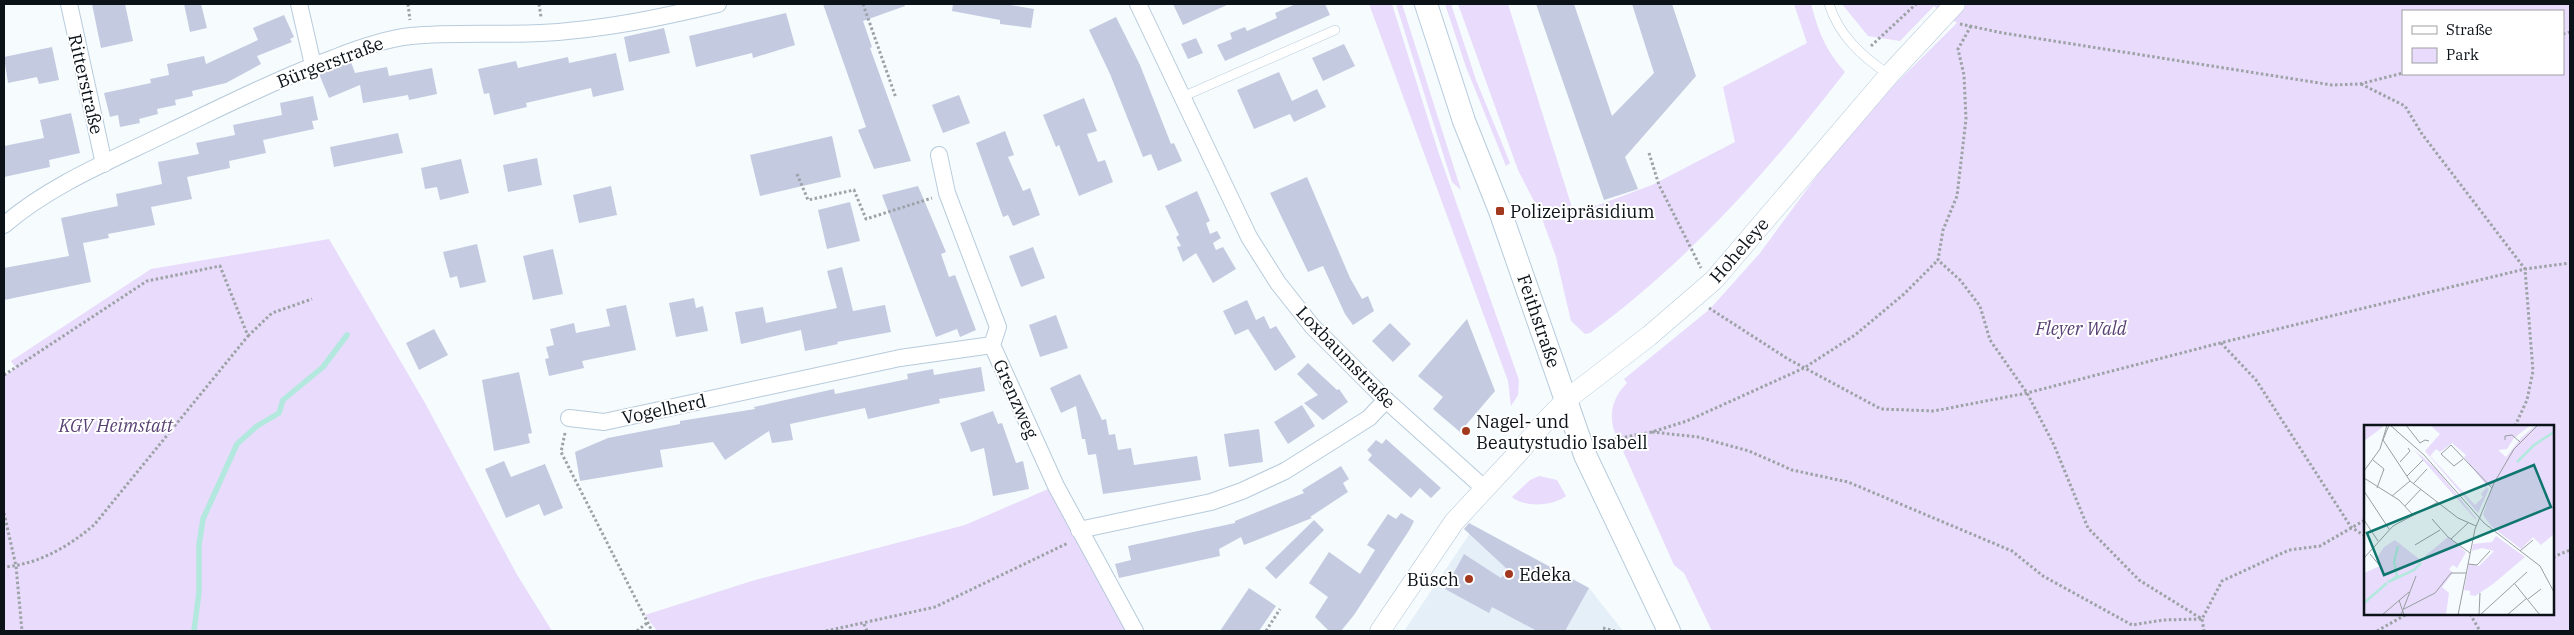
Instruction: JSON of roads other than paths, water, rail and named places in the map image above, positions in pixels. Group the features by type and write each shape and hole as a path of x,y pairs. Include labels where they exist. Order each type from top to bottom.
{"main road":[{"name":"Feithstraße","path":"1426,4 1464,121 1500,211 1593,472 1669,631"}],"street":[{"name":"Ritterstraße","path":"69,4 104,164"},
{"path":"299,4 313,65"},
{"name":"Bürgerstraße","path":"4,225 25,206 104,164 239,98 313,65 366,45 412,36 542,33 612,26 661,19 701,6 718,4"},
{"name":"Loxbaumstraße","path":"1138,4 1249,237 1278,283 1312,326 1386,400 1484,489"},
{"name":"Hoheleye","path":"1380,631 1454,522 1484,489 1566,400 1693,300 1714,280 1889,75 1949,9"},
{"name":"Grenzweg","path":"939,155 947,193 998,327 992,345 1056,486 1135,631"},
{"name":"Vogelherd","path":"569,418 604,422 900,358 992,345"},
{"path":"1081,533 1211,502 1242,491 1285,471 1370,418 1386,400"}],"lane":[{"path":"1829,4 1835,22 1861,55 1889,75"},
{"path":"1182,96 1334,30"}],"waterway":[{"path":"194,631 199,592 199,545 203,519 237,444 257,426 279,413 283,400 323,367 347,335"}],"place":[{"name":"Polizeipräsidium","path":"1500,211"},
{"name":"Nagel- und Beautystudio Isabell","path":"1466,431"},
{"name":"Edeka","path":"1509,574"},
{"name":"Büsch","path":"1469,579"}],"park label":[{"name":"Fleyer Wald","path":"2081,328"},
{"name":"KGV Heimstatt","path":"116,425"}]}
